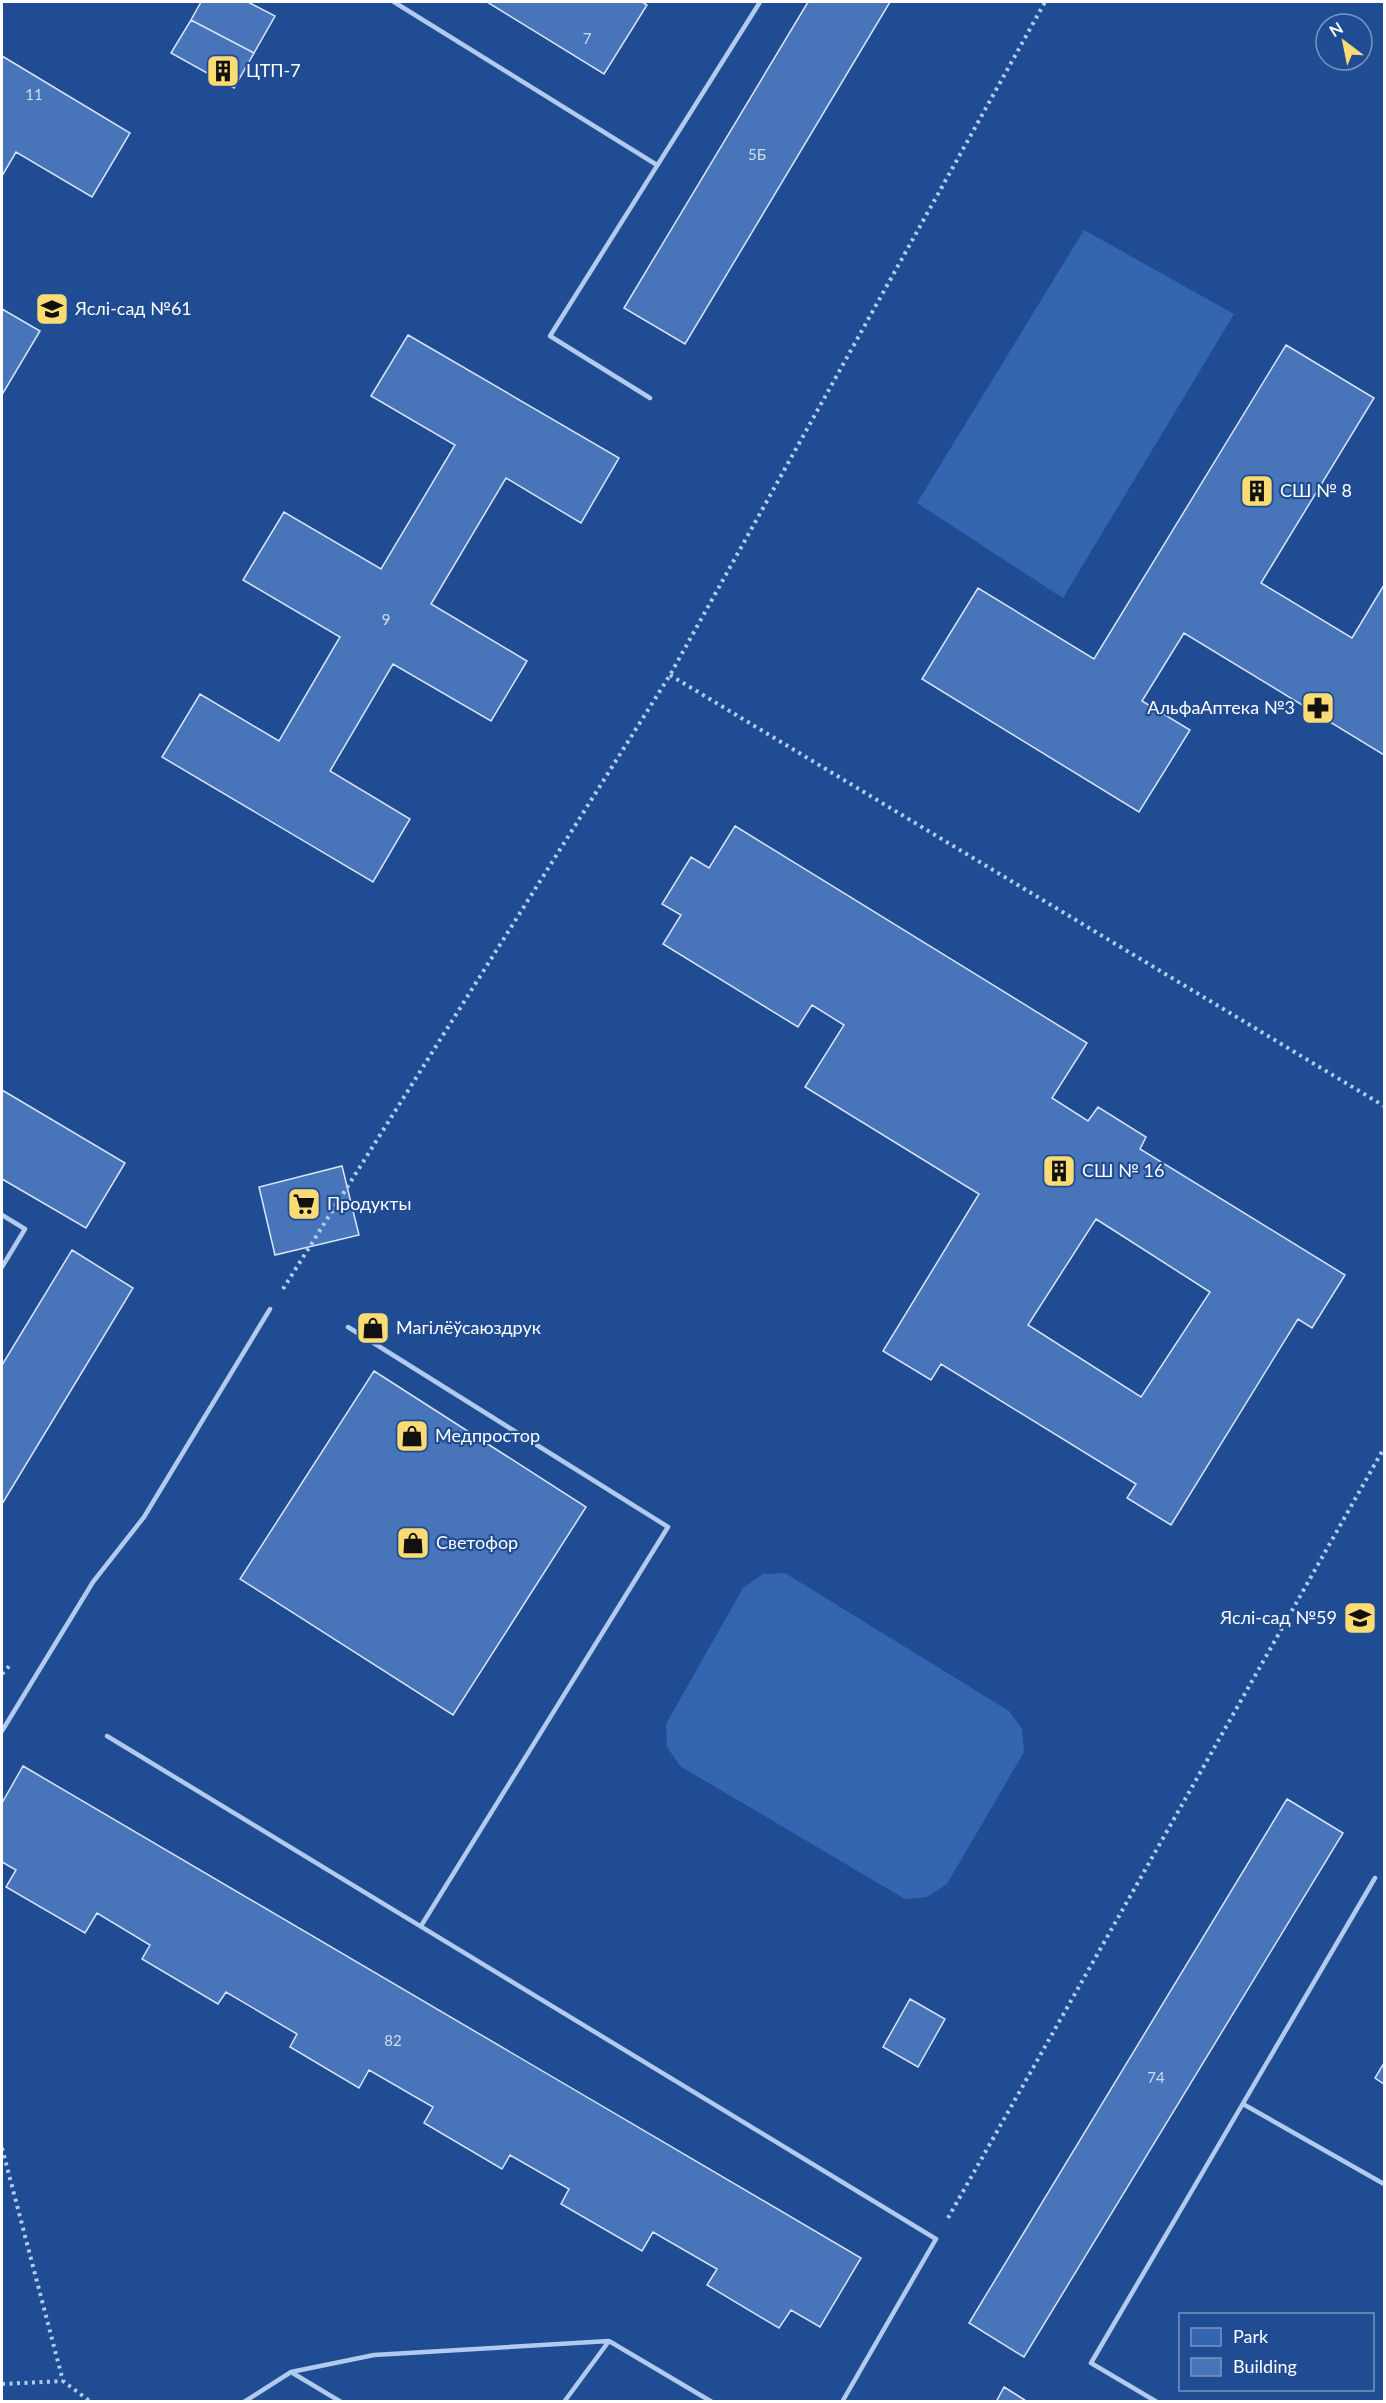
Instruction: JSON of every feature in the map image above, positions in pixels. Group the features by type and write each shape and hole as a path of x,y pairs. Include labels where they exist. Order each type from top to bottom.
{"lane":[{"path":"394,2 657,165"},
{"path":"650,398 550,336 760,2"},
{"path":"2,1215 25,1229 2,1267"},
{"path":"2,1731 93,1582 144,1517 270,1309"},
{"path":"348,1327 668,1527 421,1926"},
{"path":"107,1736 936,2239 842,2402"},
{"path":"1157,2402 1091,2363 1375,1878"},
{"path":"1243,2104 1384,2184"},
{"path":"564,2402 609,2341"},
{"path":"244,2402 291,2372 374,2355 609,2341 712,2402"},
{"path":"291,2372 341,2402"}],"path":[{"path":"270,1309 670,675 1045,2"},
{"path":"670,675 1384,1106"},
{"path":"936,2239 1384,1448"},
{"path":"2,2148 63,2381 91,2402"},
{"path":"2,2385 63,2381"}],"green space":[{"path":"1084,230 1234,314 1063,598 917,503"},
{"path":"785,1573 1009,1711 1022,1729 1024,1752 947,1884 927,1897 905,1899 680,1766 667,1747 666,1724 743,1588 763,1574"}],"building":[{"path":"201,2 248,2 275,16 254,53 191,20"},
{"path":"487,2 642,2 647,5 604,74"},
{"path":"808,2 890,2 685,344 624,308"},
{"name":"ЦТП-7","path":"191,20 254,53 234,88 171,53"},
{"path":"2,56 130,133 92,197 16,152 2,176"},
{"path":"2,309 40,331 3,393 2,392"},
{"path":"408,335 619,458 581,523 506,478 431,604 527,661 491,721 393,664 330,771 410,819 373,882 162,757 200,694 279,741 340,637 243,580 284,512 381,569 455,445 371,396"},
{"name":"СШ № 8","path":"1286,345 1374,398 1261,583 1352,638 1384,585 1384,755 1184,633 1142,701 1190,730 1139,812 922,679 978,588 1094,659"},
{"name":"СШ № 16","path":"735,826 1087,1043 1052,1098 1088,1121 1098,1107 1146,1137 1140,1149 1345,1275 1312,1328 1298,1319 1171,1525 1127,1498 1136,1484 941,1364 931,1380 883,1351 979,1194 805,1087 844,1025 812,1005 798,1027 663,944 681,915 662,904 691,857 709,868","holes":["1096,1219 1210,1292 1141,1397 1028,1325"]},
{"path":"2,1090 125,1163 86,1228 2,1179"},
{"path":"342,1166 359,1235 275,1255 259,1187"},
{"path":"72,1250 133,1288 2,1504 2,1365"},
{"name":"Светофор","path":"374,1371 586,1507 453,1715 240,1579"},
{"path":"23,1766 861,2258 820,2327 791,2310 779,2328 707,2285 717,2269 653,2232 642,2251 561,2204 569,2189 510,2155 502,2169 424,2123 433,2107 369,2070 359,2088 290,2047 297,2034 226,1992 218,2004 142,1959 150,1945 97,1913 85,1933 6,1887 16,1870 2,1862 2,1803"},
{"path":"1287,1799 1343,1833 1024,2357 969,2323"},
{"path":"910,1999 945,2019 918,2067 883,2047"},
{"path":"1384,2063 1384,2084 1375,2078"},
{"path":"1004,2387 1028,2402 996,2402"}],"place":[{"name":"ЦТП-7","path":"223,71"},
{"name":"Яслі-сад №61","path":"52,309"},
{"name":"СШ № 8","path":"1257,491"},
{"name":"АльфаАптека №3","path":"1318,708"},
{"name":"СШ № 16","path":"1059,1171"},
{"name":"Продукты","path":"304,1204"},
{"name":"Магілёўсаюздрук","path":"373,1328"},
{"name":"Медпростор","path":"412,1436"},
{"name":"Светофор","path":"413,1543"},
{"name":"Яслі-сад №59","path":"1360,1618"}]}
